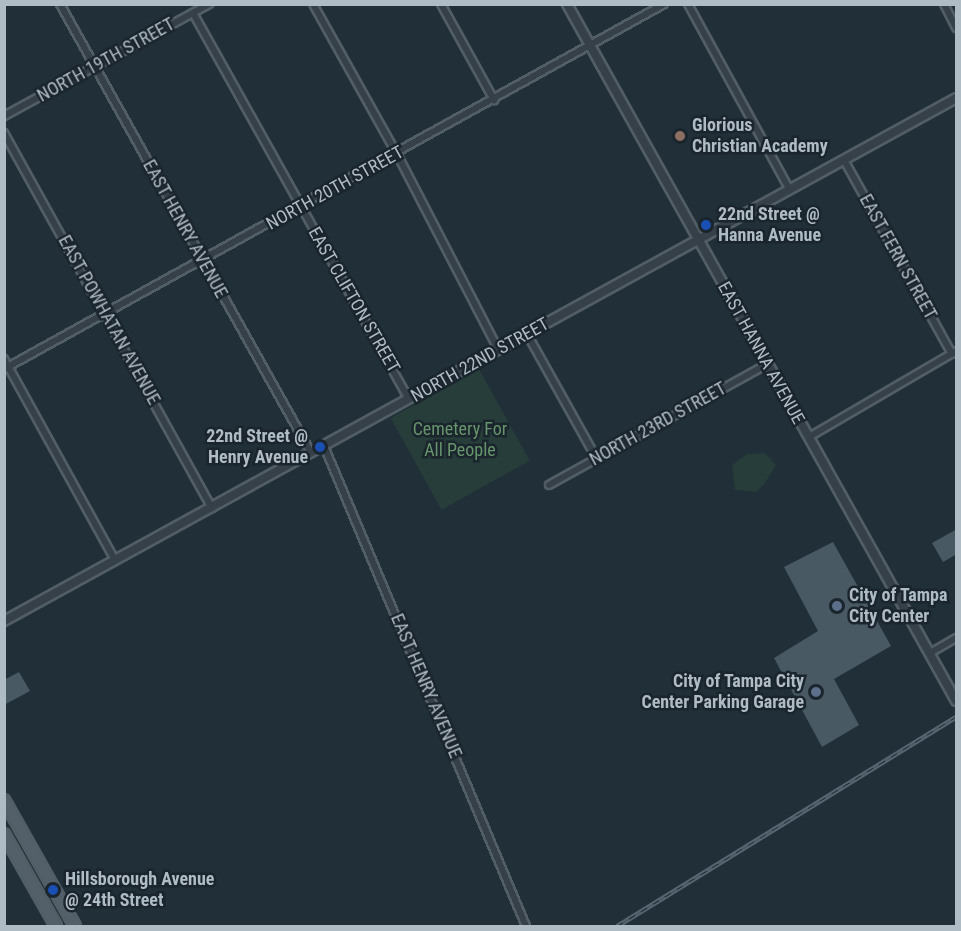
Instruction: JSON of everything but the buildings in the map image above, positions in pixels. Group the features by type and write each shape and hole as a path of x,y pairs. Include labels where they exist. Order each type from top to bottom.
{"main road":[{"path":"4,800 75,927"},
{"path":"4,834 56,927"}],"street":[{"name":"EAST HENRY AVENUE","path":"60,4 311,453"},
{"name":"NORTH 19TH STREET","path":"4,116 209,4"},
{"path":"313,4 397,154 498,349"},
{"path":"441,4 494,100"},
{"name":"EAST HANNA AVENUE","path":"567,4 957,701"},
{"name":"NORTH 20TH STREET","path":"6,368 397,154 664,4"},
{"path":"688,4 790,190"},
{"path":"944,4 957,28"},
{"name":"EAST CLIFTON STREET","path":"193,13 409,399"},
{"name":"NORTH 22ND STREET","path":"4,621 957,98"},
{"name":"EAST POWHATAN AVENUE","path":"4,133 212,508"},
{"name":"EAST FERN STREET","path":"844,160 954,353"},
{"path":"527,334 597,459"},
{"path":"809,437 954,353"},
{"path":"4,359 6,368 115,560"},
{"name":"NORTH 23RD STREET","path":"549,485 767,364"},
{"name":"EAST HENRY AVENUE","path":"324,446 526,927"},
{"path":"930,653 957,638"}],"green space":[{"name":"Cemetery For All People","path":"479,369 530,461 442,510 391,418"},
{"path":"765,453 776,465 765,483 756,492 735,490 732,465 747,454"}],"railway":[{"path":"617,926 956,717"}],"place":[{"name":"Glorious Christian Academy","path":"680,136"},
{"name":"22nd Street @ Hanna Avenue","path":"706,225"},
{"name":"22nd Street @ Henry Avenue","path":"320,447"},
{"name":"City of Tampa City Center","path":"837,606"},
{"name":"City of Tampa City Center Parking Garage","path":"816,692"},
{"name":"Hillsborough Avenue @ 24th Street","path":"53,890"}]}
